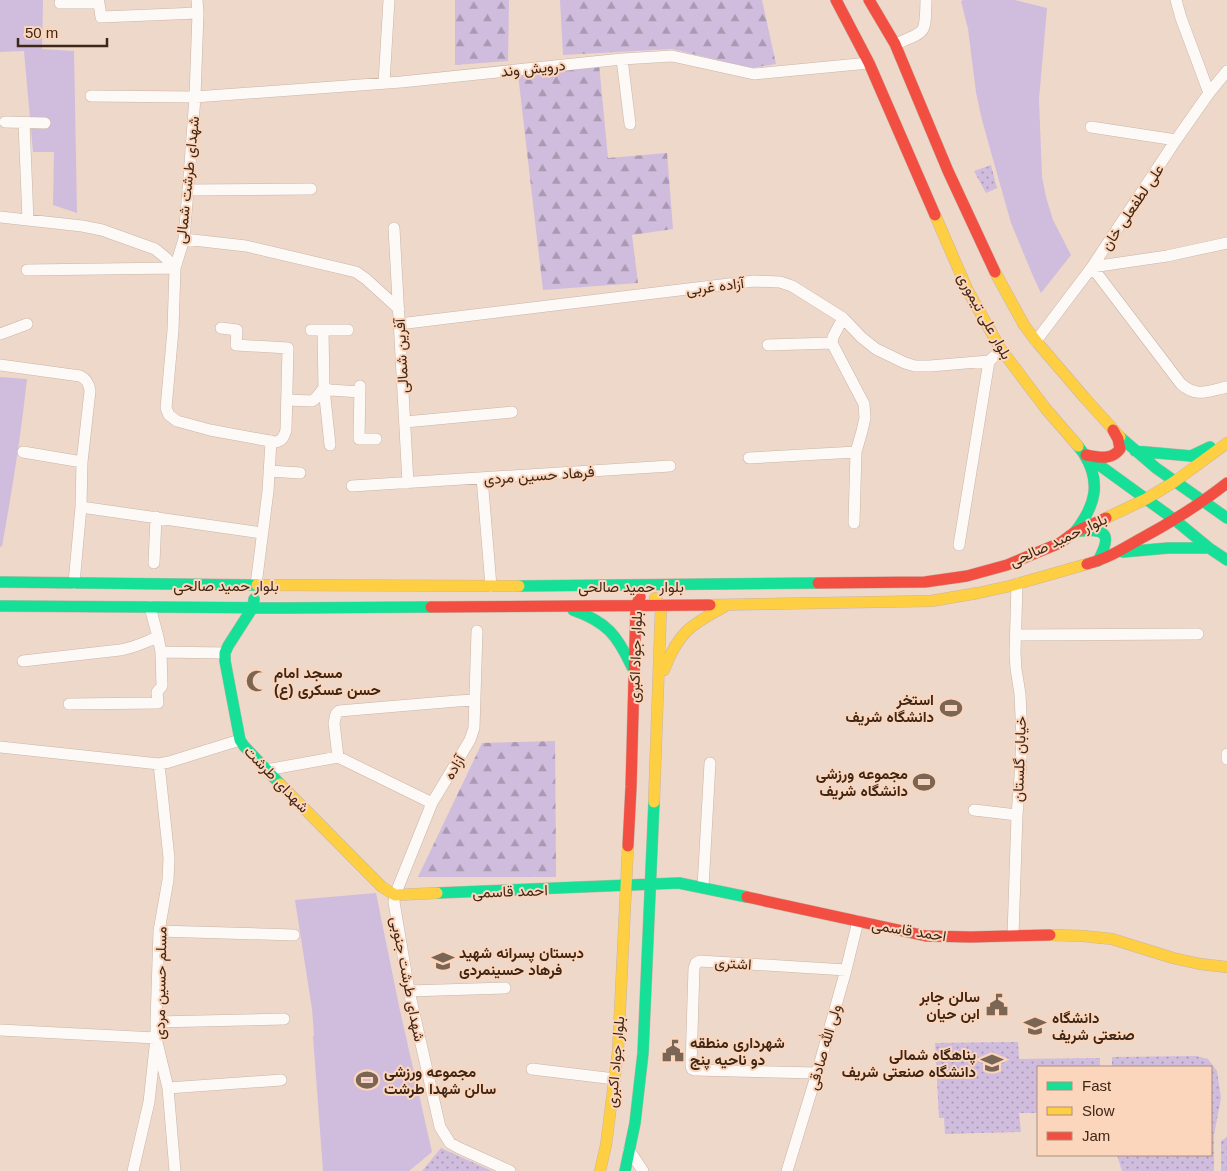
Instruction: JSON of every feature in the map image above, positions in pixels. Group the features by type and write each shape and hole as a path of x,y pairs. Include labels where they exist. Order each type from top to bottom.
{"main road":[{"name":"بلوار علی تیموری","path":"836,0 869,63 968,291 1000,348 1046,409 1084,454 1227,560"},
{"name":"بلوار علی تیموری","path":"869,0 895,44 948,171 997,276 1024,326 1113,429 1135,451 1174,482 1227,518"},
{"path":"1084,454 1108,458 1116,455 1120,449 1113,429"},
{"path":"1135,451 1191,456 1227,438"},
{"name":"بلوار حمید صالحی","path":"0,582 646,586 925,582 967,576 1007,565 1060,543 1075,532 1146,499 1174,482 1227,443"},
{"path":"1075,532 1084,522 1090,509 1093,495 1092,467 1084,454"},
{"name":"بلوار حمید صالحی","path":"0,606 662,606 931,600 978,594 1098,561 1175,520 1227,483"},
{"path":"1075,532 1096,530 1104,534 1106,545 1098,561"},
{"path":"1114,554 1144,549 1209,548"},
{"path":"225,653 254,607 256,585"},
{"path":"565,606 575,604 578,601 578,592 572,586"},
{"name":"بلوار جواد اکبری","path":"600,1171 606,1145 618,1051 631,787 636,606 646,586 662,606 660,682 643,1053 638,1106 625,1171"},
{"path":"660,682 670,653 680,637 703,618 728,604"},
{"path":"565,606 588,615 607,628 623,647 634,671"},
{"name":"شهدای طرشت","path":"225,653 240,740 244,746 382,887 395,895"},
{"name":"احمد قاسمی","path":"395,895 679,884 703,887 926,936 1078,935 1106,938 1159,954 1227,967"}],"street":[{"name":"شهدای طرشت شمالی","path":"197,0 195,97 184,239 175,268 167,412 171,418 177,421 210,430 271,441"},
{"path":"384,83 389,0"},
{"path":"895,44 922,32 925,25 926,0"},
{"path":"1176,0 1209,93"},
{"path":"60,3 99,3 101,17 198,13"},
{"name":"درویش‌ وند","path":"90,96 195,97 384,83 622,58 672,56 754,74 869,63"},
{"path":"622,58 630,124"},
{"name":"علی لطفعلی خان","path":"1036,341 1092,267 1176,140 1227,71"},
{"path":"5,122 45,123"},
{"path":"24,123 28,220"},
{"path":"1090,126 1176,140"},
{"path":"188,190 311,189"},
{"path":"0,217 102,230 155,250 175,268"},
{"name":"آفرین شمالی","path":"394,228 408,483"},
{"path":"184,239 246,246 356,272 399,309"},
{"path":"1227,243 1167,256 1092,267 1180,384 1199,393 1227,387"},
{"path":"27,270 175,268"},
{"name":"آزاده غربی","path":"399,324 744,282 769,281 792,286 843,318 861,337 876,348 905,363 914,366 930,366 989,361"},
{"path":"843,318 833,337 832,343 864,404 865,418 856,452 854,523"},
{"path":"0,334 27,324"},
{"path":"221,328 237,330 236,345 288,348 286,430 284,437 278,441 271,441 268,491 256,585"},
{"path":"330,445 317,330 348,330"},
{"path":"768,345 832,343"},
{"path":"959,545 989,361 996,356 1000,348"},
{"path":"0,366 80,376 87,380 90,391 82,462 81,506 74,583"},
{"path":"287,400 312,400 324,388"},
{"path":"324,388 330,390 360,389 359,439 376,439"},
{"path":"405,422 512,412"},
{"path":"23,452 82,462"},
{"path":"749,458 856,452"},
{"name":"فرهاد حسین مردی","path":"352,486 670,466"},
{"path":"269,472 300,473"},
{"path":"482,478 491,586"},
{"path":"81,506 262,533"},
{"path":"154,562 156,517"},
{"name":"خیابان گلستان","path":"1013,935 1022,738 1020,694 1015,653 1017,584"},
{"path":"69,704 158,703 157,692 162,686 161,652 150,607"},
{"name":"آزاده","path":"395,895 432,803 470,740 474,728 476,631"},
{"path":"1016,635 1198,634"},
{"path":"23,661 126,649 158,637"},
{"path":"161,652 225,653"},
{"path":"338,757 334,723 336,714 339,712 475,700"},
{"path":"0,747 159,764 240,740"},
{"path":"1227,754 1227,759"},
{"path":"266,770 338,757 432,803"},
{"path":"703,887 710,763"},
{"name":"مسلم حسین مردی","path":"159,764 169,870 159,931 156,1038 168,1088 174,1171"},
{"path":"974,810 1017,815"},
{"name":"شهدای طرشت جنوبی","path":"395,895 394,910 409,991 440,1127 450,1143 510,1171"},
{"name":"ولی الله صادقی","path":"785,1169 817,1073 858,921"},
{"path":"159,931 294,935"},
{"name":"اشتری","path":"817,1073 692,1069 694,968 696,963 700,961 846,970"},
{"path":"409,991 505,988"},
{"path":"156,1022 284,1019"},
{"path":"0,1030 156,1038 149,1102 133,1171"},
{"path":"532,1069 615,1078"},
{"path":"168,1088 281,1080"},
{"path":"629,1150 643,1171"}],"green space":[{"path":"0,0 43,0 42,49 74,51 77,213 53,205 54,152 33,152 24,51 0,52"},
{"path":"455,0 509,0 508,61 455,65"},
{"path":"560,0 762,0 776,64 751,68 672,49 563,55"},
{"path":"1015,0 1047,8 1039,99 1042,177 1053,220 1071,255 1041,293 1011,223 981,116 968,29 961,1"},
{"path":"599,64 608,158 667,153 673,229 632,235 638,283 543,290 518,74"},
{"path":"991,165 997,188 986,193 974,171"},
{"path":"0,377 27,379 13,484 2,546 0,547"},
{"path":"555,741 556,877 418,877 482,743"},
{"name":"مجموعه ورزشی سالن شهدا طرشت","path":"376,893 432,1152 409,1171 323,1171 312,1009 295,900"},
{"path":"1018,1042 1019,1059 1100,1058 1100,1066 1037,1066 1037,1113 1019,1113 1021,1132 945,1134 944,1118 939,1118 935,1043"},
{"path":"1196,1056 1208,1059 1217,1071 1221,1098 1214,1135 1214,1171 1122,1171 1117,1156 1212,1156 1212,1066 1112,1066 1112,1057"},
{"path":"1227,1137 1227,1171 1221,1171 1221,1141"},
{"path":"441,1148 492,1171 422,1171"}],"traffic: fast":[{"path":"1120,437 1156,468 1227,518"},
{"path":"1078,446 1084,454 1227,560"},
{"path":"1135,451 1191,456 1210,447"},
{"path":"1075,532 1087,513 1094,494 1093,475 1084,454"},
{"path":"1080,531 1097,531 1105,536 1105,546 1098,561"},
{"path":"1123,552 1168,548 1209,548"},
{"path":"0,582 257,585"},
{"path":"519,586 818,583"},
{"path":"254,599 253,607 228,646 225,653 225,661 240,740 280,784"},
{"path":"0,606 431,607"},
{"path":"573,610 594,619 610,631 621,646 632,667"},
{"path":"625,1171 635,1123 643,1053 654,802"},
{"path":"437,893 679,883 747,897"}],"traffic: slow":[{"path":"935,215 968,291 1000,348 1046,409 1078,446"},
{"path":"995,272 1024,325 1036,341 1120,437"},
{"path":"1106,518 1146,499 1174,482 1227,443"},
{"path":"710,605 931,601 1010,586 1087,564"},
{"path":"257,585 519,586"},
{"path":"654,802 661,606 655,598"},
{"path":"664,670 674,647 686,631 702,619 724,607"},
{"path":"280,784 382,887 395,895 437,893"},
{"path":"600,1171 606,1145 618,1051 628,846"},
{"path":"1050,935 1112,939 1173,958 1227,967"}],"traffic: jam":[{"path":"836,0 869,63 935,215"},
{"path":"869,0 895,44 948,171 995,272"},
{"path":"1086,455 1109,457 1116,453 1120,449 1118,439 1113,430"},
{"path":"1087,564 1114,553 1162,527 1227,483"},
{"path":"818,583 925,582 967,576 1007,565 1060,543 1075,532 1106,518"},
{"path":"628,846 636,606 640,597"},
{"path":"431,607 710,605"},
{"path":"747,897 926,936 1050,935"}],"place":[{"name":"مسجد امام حسن عسکری (ع)","path":"257,681"},
{"name":"استخر دانشگاه شریف","path":"951,708"},
{"name":"مجموعه ورزشی دانشگاه شریف","path":"924,782"},
{"name":"دبستان پسرانه شهيد فرهاد حسينمردی","path":"443,961"},
{"name":"سالن جابر ابن حیان","path":"997,1005"},
{"name":"دانشگاه صنعتی شریف","path":"1035,1026"},
{"name":"شهرداری منطقه دو ناحیه پنج","path":"673,1051"},
{"name":"پناهگاه شمالی دانشگاه صنعتی شریف","path":"992,1063"},
{"name":"مجموعه ورزشی سالن شهدا طرشت","path":"367,1080"}]}
